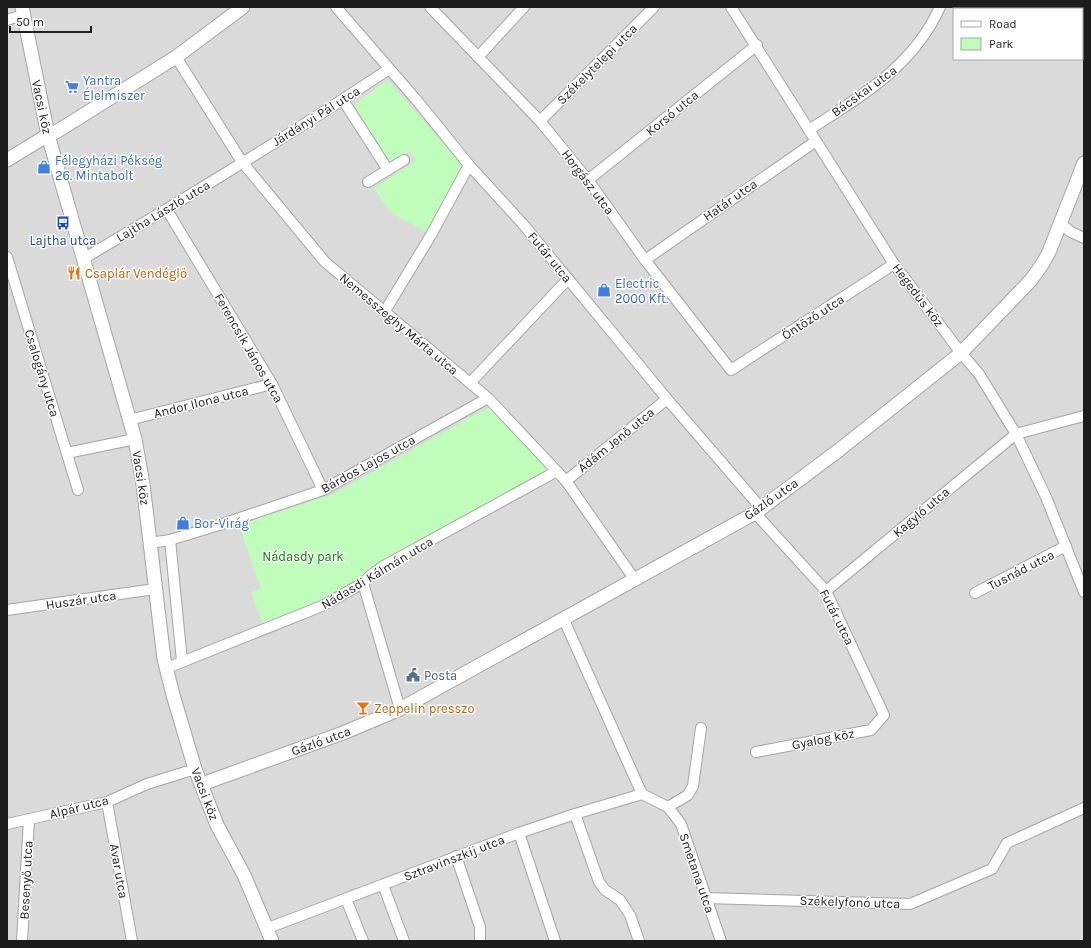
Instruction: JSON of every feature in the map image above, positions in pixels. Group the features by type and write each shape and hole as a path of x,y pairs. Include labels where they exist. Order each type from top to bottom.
{"street":[{"path":"7,160 48,135 56,132 176,57 243,7"},
{"name":"Futár utca","path":"336,7 469,165 522,223 826,591 884,715"},
{"name":"Horgász utca","path":"430,7 540,121 588,180 646,260 731,370"},
{"path":"478,57 524,7"},
{"name":"Székelytelepi utca","path":"540,121 654,7"},
{"name":"Hegedűs köz","path":"731,7 757,45 894,264 961,353 979,374 1016,434 1046,497 1084,592"},
{"name":"Bácskai utca","path":"809,130 878,84 912,53 922,39 940,7"},
{"path":"7,20 23,11"},
{"name":"Vacsi köz","path":"23,11 48,135 134,438 143,484 164,659 179,717 195,769 217,826 244,875 268,928 272,941"},
{"name":"Korsó utca","path":"588,180 757,45"},
{"name":"Nemesszeghy Márta utca","path":"176,57 242,162 325,262 488,398 566,481 635,580"},
{"name":"Járdányi Pál utca","path":"242,162 343,100 389,69"},
{"path":"343,100 388,170"},
{"name":"Határ utca","path":"646,260 816,141"},
{"path":"368,182 404,160"},
{"name":"Lajtha László utca","path":"83,259 167,210 242,162"},
{"name":"Gázló utca","path":"202,784 343,733 400,709 564,620 758,510 839,450 961,353 1031,280 1044,263 1061,224 1084,163"},
{"path":"385,311 431,235 469,165"},
{"name":"Ferencsik János utca","path":"167,210 272,384 323,490"},
{"path":"1061,224 1071,232 1084,238"},
{"name":"Csalogány utca","path":"7,257 78,490"},
{"name":"Öntöző utca","path":"731,370 894,264"},
{"path":"470,383 568,279"},
{"name":"Andor Ilona utca","path":"129,420 272,384"},
{"name":"Bárdos Lajos utca","path":"150,543 170,540 323,490 488,398"},
{"name":"Ádám Jenő utca","path":"566,481 667,400"},
{"path":"1016,434 1084,416"},
{"name":"Kagyló utca","path":"826,591 1016,434"},
{"path":"66,453 134,438"},
{"name":"Nádasdi Kálmán utca","path":"167,668 322,606 363,583 382,567 557,471"},
{"path":"170,540 182,661"},
{"name":"Tusnád utca","path":"975,593 1066,546"},
{"path":"363,583 400,709"},
{"name":"Huszár utca","path":"7,610 156,590"},
{"path":"564,620 642,794"},
{"name":"Gyalog köz","path":"756,752 871,730 884,715"},
{"path":"668,807 688,795 693,786 701,728"},
{"name":"Alpár utca","path":"7,824 107,802 147,784 195,769"},
{"name":"Smetana utca","path":"642,794 668,807 681,824 721,941"},
{"name":"Sztravinszkij utca","path":"268,928 519,833 642,794"},
{"name":"Avar utca","path":"107,802 132,941"},
{"name":"Székelyfonó utca","path":"706,898 910,904 992,869 1007,843 1084,808"},
{"path":"575,814 599,882 605,890 620,900 630,915 639,941"},
{"name":"Besenyő utca","path":"22,941 29,819"},
{"path":"519,833 555,941"},
{"path":"456,856 480,927 480,941"},
{"path":"383,885 404,941"},
{"path":"346,899 363,941"}],"shaded area":[{"path":"7,7 1084,7 1084,941 7,941"},
{"path":"171,561 181,648 168,649 161,562"}],"green space":[{"path":"388,80 466,170 431,235 390,212 374,188 416,161 410,151 390,162 354,105"},
{"name":"Nádasdy park","path":"489,407 550,468 372,571 350,592 263,624 251,592 261,589 239,525 333,494"}],"place":[{"name":"Yantra Élelmiszer","path":"72,87"},
{"name":"Félegyházi Pékség 26. Mintabolt","path":"44,167"},
{"name":"Lajtha utca","path":"63,223"},
{"name":"Csaplár Vendéglő","path":"74,273"},
{"name":"Electric 2000 Kft.","path":"604,290"},
{"name":"Bor-Virág","path":"183,523"},
{"name":"Posta","path":"413,675"},
{"name":"Zeppelin presszo","path":"363,708"}]}
